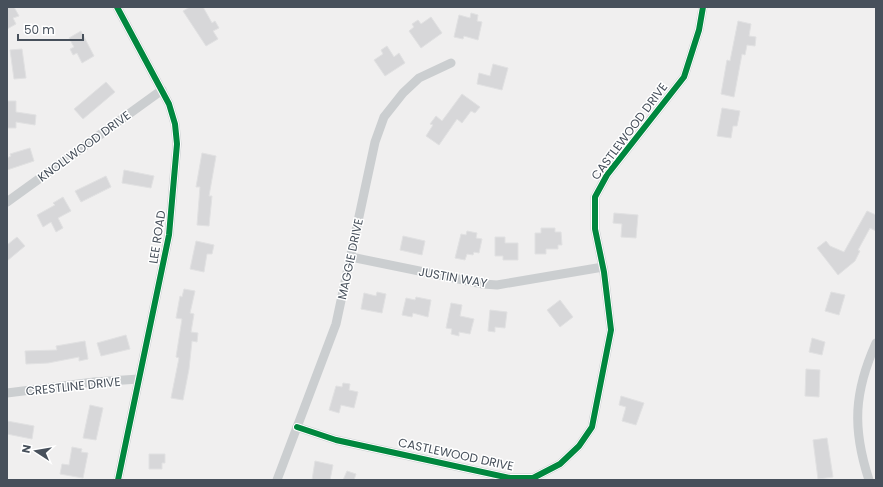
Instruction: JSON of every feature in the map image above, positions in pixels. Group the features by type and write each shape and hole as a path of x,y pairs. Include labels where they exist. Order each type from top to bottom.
{"street":[{"name":"LEE ROAD","path":"117,7 169,104 175,124 177,144 169,235 118,480"},
{"name":"CASTLEWOOD DRIVE","path":"297,427 336,440 510,478 533,478 560,464 579,446 592,427 611,330 603,267 595,229 595,197 607,175 684,77 699,30 703,7"},
{"name":"MAGGIE DRIVE","path":"277,480 336,324 375,142 384,116 403,93 419,78 450,63"},
{"name":"KNOLLWOOD DRIVE","path":"7,202 162,90"},
{"name":"JUSTIN WAY","path":"351,257 483,284 497,284 603,267"},
{"path":"869,480 858,432 858,397 862,378 876,343"},
{"name":"CRESTLINE DRIVE","path":"7,393 94,382 139,379"}],"building":[{"path":"7,7 14,7 19,16 13,18 16,24 7,29"},
{"path":"190,7 203,7 212,23 215,21 219,28 213,31 218,39 206,46 183,11"},
{"path":"471,13 478,15 477,21 482,22 478,40 464,36 463,39 454,37 459,15 470,18"},
{"path":"431,17 442,33 421,48 409,31 414,27 412,24 418,20 421,24"},
{"path":"738,21 751,24 749,36 756,37 755,46 747,45 745,55 742,54 734,97 721,94 727,60 730,61"},
{"path":"81,31 94,56 82,63 77,53 73,55 70,49 74,47 69,38"},
{"path":"387,46 394,57 399,53 405,63 385,76 374,60 383,54 381,50"},
{"path":"22,49 26,78 14,79 10,50"},
{"path":"493,64 508,68 502,90 477,84 479,73 490,76"},
{"path":"106,82 115,92 83,119 74,109"},
{"path":"462,94 480,107 475,113 471,111 462,123 457,119 439,145 426,136 433,125 430,124 436,116 442,121"},
{"path":"7,101 16,101 16,112 36,115 35,125 16,122 16,128 7,128"},
{"path":"722,108 740,111 737,126 733,126 731,138 717,136"},
{"path":"30,148 34,161 7,170 7,158 11,156 10,154"},
{"path":"202,153 216,156 209,196 212,196 209,226 197,225 200,187 196,187"},
{"path":"124,170 154,176 151,188 122,183"},
{"path":"106,176 111,187 81,202 75,191"},
{"path":"63,197 71,211 58,218 63,228 56,232 51,222 43,227 37,215 55,205 53,203"},
{"path":"867,211 876,215 876,231 870,228 858,250 860,251 855,261 838,275 817,248 826,241 830,246 844,252"},
{"path":"614,213 638,215 636,238 621,237 622,224 613,223"},
{"path":"541,228 555,228 555,232 561,232 562,245 558,245 558,249 546,249 546,254 535,254 535,233 541,233"},
{"path":"467,231 477,233 476,238 482,239 479,253 474,252 473,255 467,254 465,260 455,258 461,234 466,235"},
{"path":"403,236 425,241 422,255 400,250"},
{"path":"17,237 25,246 7,261 7,245"},
{"path":"495,237 505,237 505,243 518,243 518,260 503,260 503,256 495,256"},
{"path":"196,241 214,245 212,254 207,254 204,272 190,269"},
{"path":"184,289 195,291 190,313 194,314 191,332 198,333 197,342 192,341 189,369 183,400 171,398 179,358 176,357 182,319 176,318 180,296 182,297"},
{"path":"377,292 386,294 382,313 361,309 364,293 376,296"},
{"path":"831,292 845,295 839,315 825,311"},
{"path":"416,297 431,300 428,317 413,313 412,317 402,315 406,298 415,300"},
{"path":"560,300 573,317 560,327 547,310"},
{"path":"451,303 462,305 460,316 474,319 470,334 459,332 459,336 451,334 452,329 446,328"},
{"path":"490,310 507,312 505,328 495,327 495,332 488,331"},
{"path":"126,335 130,349 101,356 97,343"},
{"path":"812,338 825,342 822,355 809,352"},
{"path":"85,341 88,359 79,361 79,357 48,363 26,364 25,351 57,350 56,346"},
{"path":"806,369 820,370 819,397 805,396"},
{"path":"343,383 350,384 349,390 358,392 354,408 341,405 339,413 329,410 336,386 342,387"},
{"path":"621,396 644,403 636,425 622,421 626,407 619,405"},
{"path":"90,405 103,408 96,440 83,438"},
{"path":"7,421 34,426 32,439 7,434"},
{"path":"827,438 833,477 818,479 813,440"},
{"path":"72,447 82,449 81,452 88,453 83,478 60,474 62,464 69,465"},
{"path":"149,454 165,454 165,463 162,463 162,469 149,469"},
{"path":"315,461 333,465 330,480 312,480"},
{"path":"347,471 356,474 354,480 343,480"}],"cycle path":[{"path":"117,7 169,104 175,124 177,144 169,235 118,480"},
{"path":"297,427 336,440 510,478 533,478 560,464 579,446 592,427 611,330 604,272 595,229 595,197 607,175 684,77 699,30 703,7"}]}
